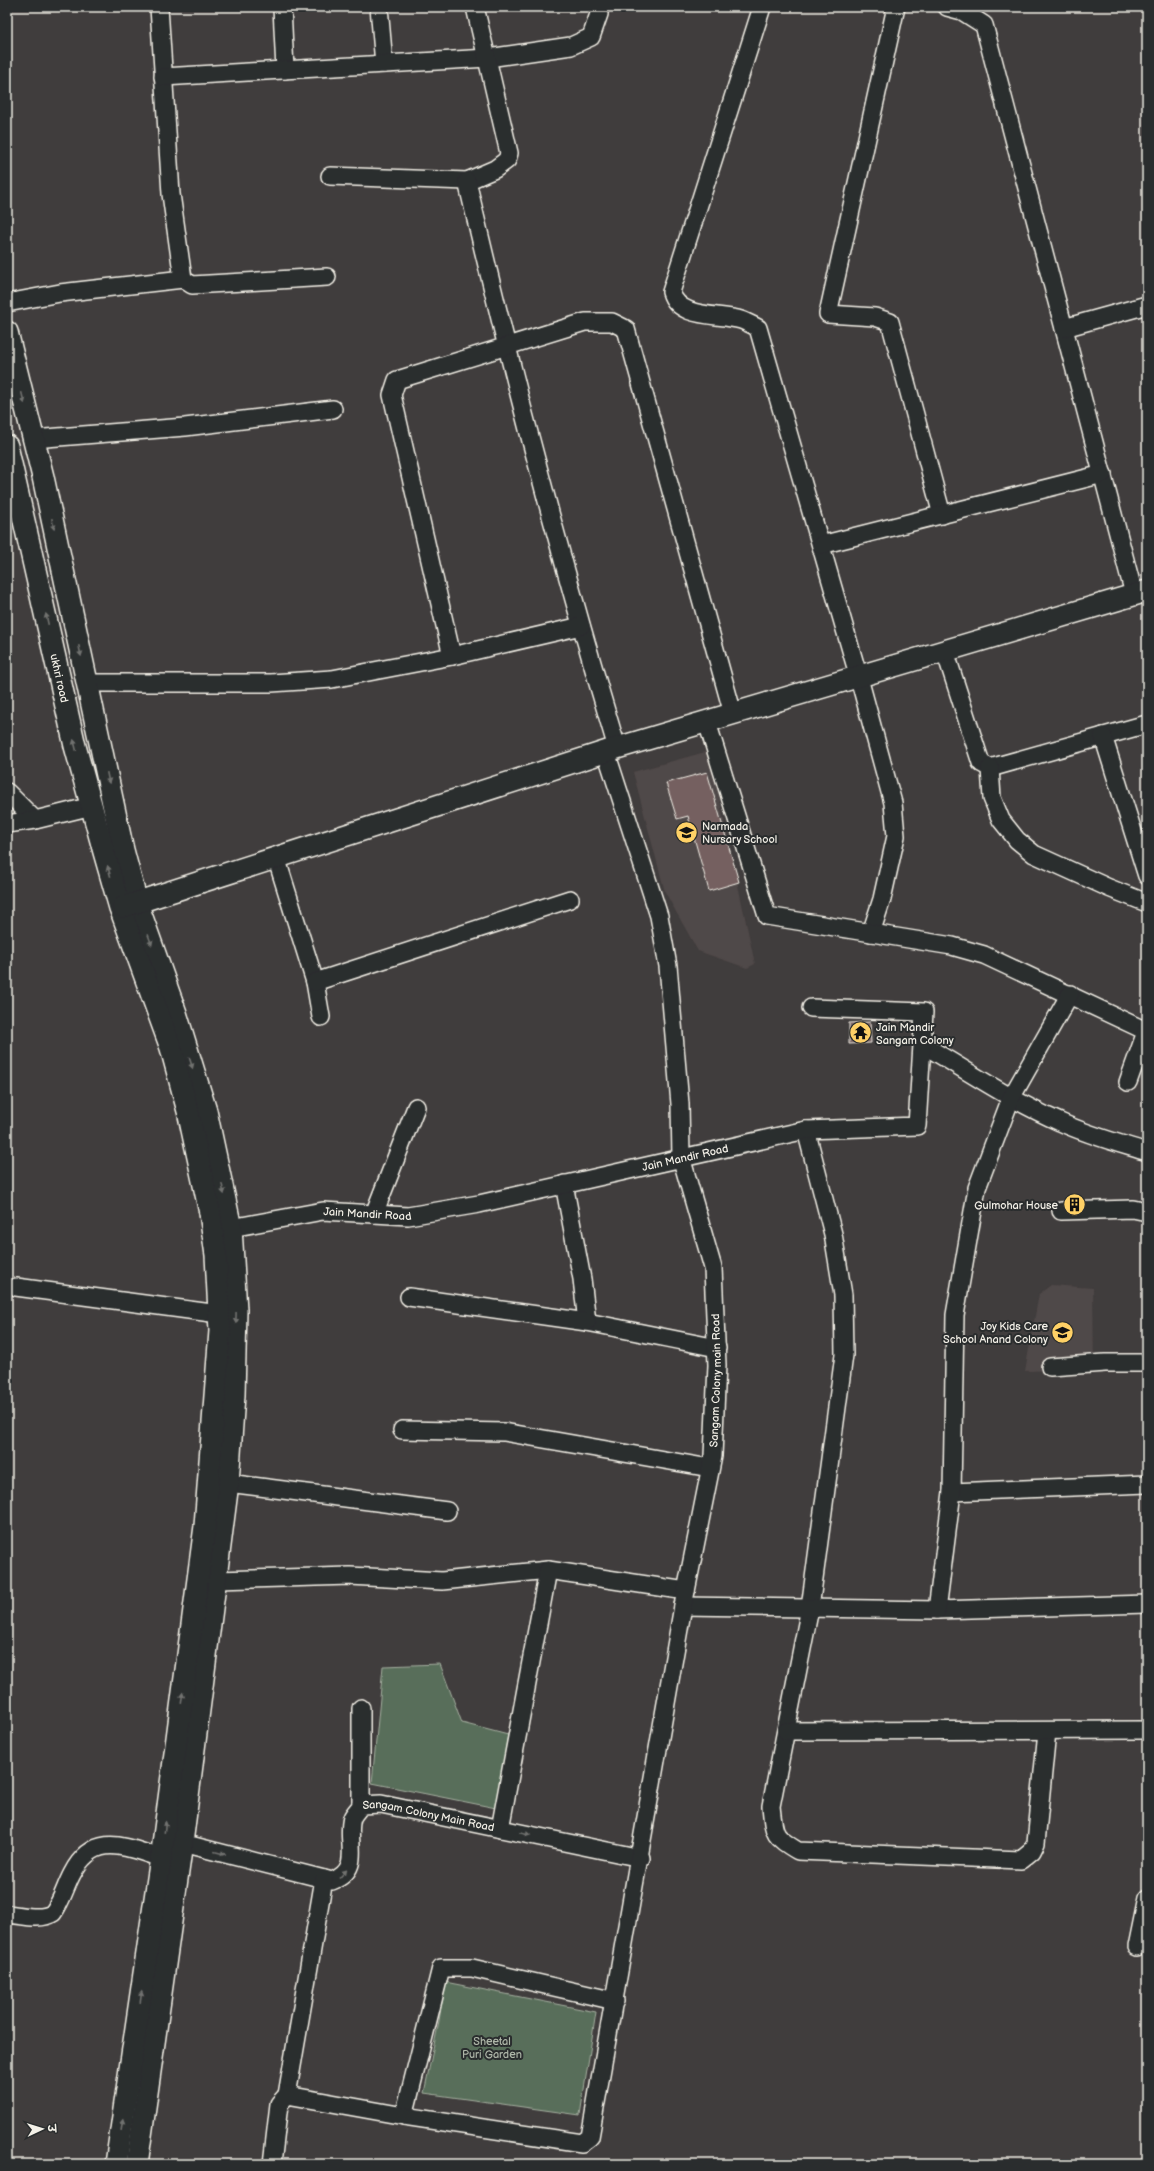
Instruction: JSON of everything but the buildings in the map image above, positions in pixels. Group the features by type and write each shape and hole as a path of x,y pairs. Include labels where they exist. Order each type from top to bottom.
{"street":[{"path":"159,7 171,194 183,279"},
{"path":"282,7 285,70"},
{"path":"379,7 384,64"},
{"path":"330,176 467,181 495,169 507,160 509,153 476,7"},
{"path":"163,77 488,58 571,46 591,37 599,14 598,7"},
{"path":"762,7 671,292 679,305 688,310 740,320 758,328 859,678 893,804 896,836 882,899 871,933"},
{"path":"896,7 828,314 875,317 890,322 942,515"},
{"path":"129,906 276,857 611,750 859,678 1140,592 1103,474 984,25 962,11 947,7"},
{"name":"Sangam Colony main Road","path":"287,2095 404,2116 582,2143 590,2137 685,1599 713,1456 718,1365 713,1268 681,1157 680,1104 668,974 659,916 611,750 581,626 506,347 467,181"},
{"path":"7,303 60,293 183,279 192,285 327,277"},
{"path":"1064,328 1147,305"},
{"path":"452,656 392,395 397,380 585,322 612,322 626,329 733,714"},
{"path":"7,332 33,439 123,850 129,906 188,1111 210,1213 216,1255 220,1331 205,1526 174,1855 137,2164"},
{"path":"33,439 185,428 333,409"},
{"name":"ukhri road","path":"7,446 75,746 92,806 129,906"},
{"path":"821,545 1103,474"},
{"path":"87,683 272,683 332,679 452,656 581,626"},
{"path":"945,651 981,763 990,768 1147,724"},
{"path":"707,722 767,916 952,946 984,955 1147,1030 1136,1075"},
{"path":"1103,736 1142,840 1147,876"},
{"path":"990,768 992,798 1001,820 1017,840 1034,854 1109,888 1147,903"},
{"path":"7,792 35,820"},
{"path":"7,824 35,820 92,806"},
{"path":"276,857 315,982 321,1017"},
{"path":"315,982 570,899"},
{"path":"116,2164 174,1855 216,1580 228,1483 234,1395 236,1310 231,1228 206,1111 176,1013 129,906"},
{"path":"937,1610 952,1492 955,1315 977,1188 1011,1098 1070,994"},
{"name":"Jain Mandir Road","path":"231,1228 323,1211 408,1216 479,1204 681,1157 806,1130 917,1126 924,1012 811,1008"},
{"path":"922,1044 1011,1098 1088,1134 1147,1152"},
{"path":"374,1214 416,1107"},
{"path":"806,1130 833,1234 843,1295 844,1355 810,1608 771,1806 773,1827 779,1840 798,1851 1021,1860 1032,1851 1036,1843 1047,1730"},
{"path":"564,1184 582,1279 587,1322"},
{"path":"1061,1212 1134,1209 1147,1212"},
{"path":"16,1287 219,1314"},
{"path":"409,1297 587,1322 717,1348"},
{"path":"1050,1367 1105,1363 1147,1363"},
{"path":"402,1430 504,1432 710,1468"},
{"path":"228,1483 447,1511"},
{"path":"952,1492 1147,1484"},
{"path":"216,1580 350,1576 442,1581 548,1570 685,1599 810,1608 937,1610 1147,1604"},
{"path":"500,1828 548,1570"},
{"path":"361,1708 361,1805"},
{"path":"786,1731 1147,1730"},
{"name":"Sangam Colony Main Road","path":"7,1914 40,1917 48,1916 53,1913 78,1863 86,1853 95,1847 117,1846 332,1881 342,1878 351,1865 352,1818 361,1805 381,1804 640,1858"},
{"path":"272,2164 280,2104 287,2095 324,1879"},
{"path":"1137,1947 1147,1898"},
{"path":"404,2116 441,1968 472,1968 615,2001"}],"shaded area":[{"name":"Narmada Nursary School","path":"709,751 755,964 747,968 698,951 665,892 633,772"},
{"name":"Joy Kids Care School Anand Colony","path":"1051,1285 1093,1288 1094,1369 1025,1371 1039,1294"}],"green space":[{"path":"440,1664 462,1723 508,1735 496,1808 372,1783 383,1666"},
{"name":"Sheetal Puri Garden","path":"445,1982 596,2012 580,2115 424,2093 439,2021"}],"place":[{"name":"Narmada Nursary School","path":"687,832"},
{"name":"Jain Mandir Sangam Colony","path":"860,1033"},
{"name":"Gulmohar House","path":"1074,1205"},
{"name":"Joy Kids Care School Anand Colony","path":"1063,1332"}]}
